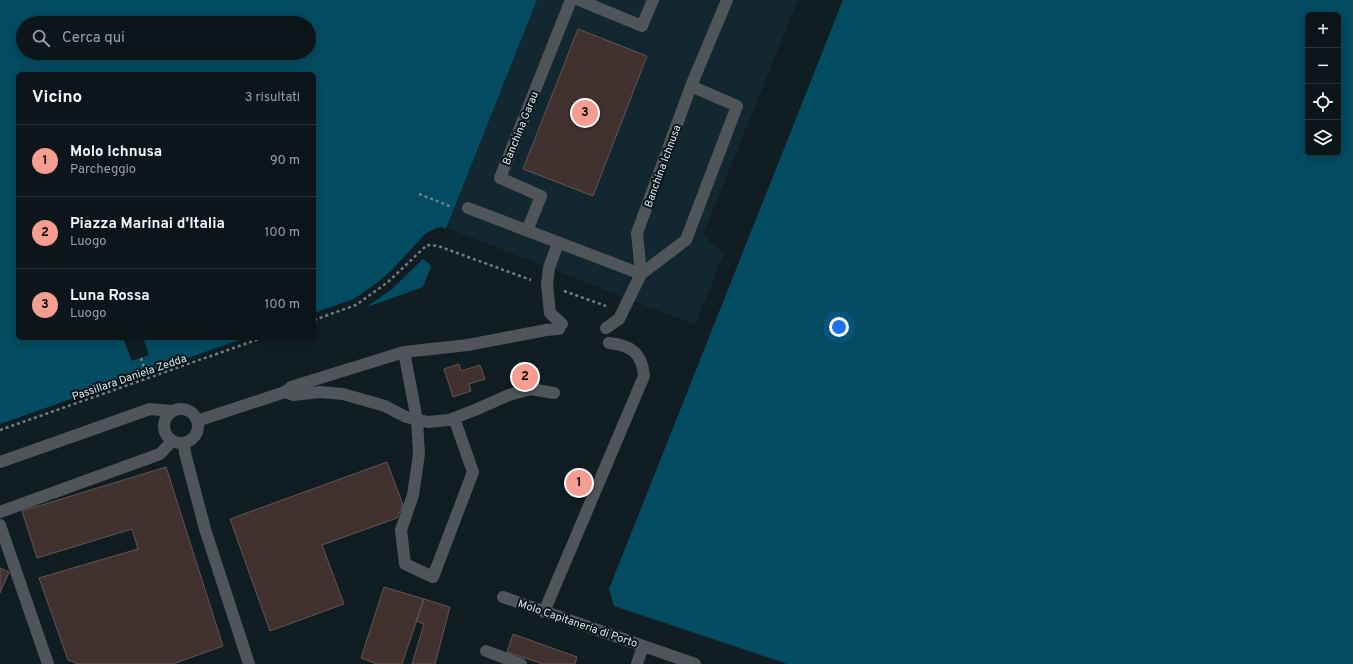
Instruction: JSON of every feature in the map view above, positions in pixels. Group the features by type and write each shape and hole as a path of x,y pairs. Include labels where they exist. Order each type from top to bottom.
{"lane":[{"name":"Banchina Garau","path":"527,231 541,196 500,178 571,0"},
{"path":"578,0 642,26 653,0"},
{"name":"Banchina Ichnusa","path":"641,274 637,233 691,86 727,0"},
{"path":"606,328 619,319 641,274 686,240 737,106 691,86"},
{"path":"468,208 641,274"},
{"path":"198,421 285,392 291,387 404,352 468,345 561,327 550,313 547,285 549,268 558,243"},
{"path":"544,612 644,376 643,366 638,356 623,344 609,343"},
{"path":"404,352 417,420 420,454 413,494 400,530 405,564 433,577 473,472 454,418"},
{"path":"285,392 293,395 320,392 343,394 384,406 417,420 428,422 449,420 509,394 531,389 554,393"},
{"path":"0,462 150,409 171,412"},
{"path":"0,512 160,454 178,442 194,438 197,433 198,421 193,413 188,410 177,409 167,415 163,427 168,438 178,442 184,453 245,663"},
{"path":"0,525 48,664"},
{"name":"Molo Capitaneria di Porto","path":"509,599 695,664"},
{"name":"Molo Capitaneria di Porto","path":"637,664 643,646"},
{"path":"486,651 521,664"}],"path":[{"path":"419,194 454,208"},
{"path":"316,319 356,305 388,282 427,245 438,246"},
{"name":"Passillara Daniela Zedda","path":"0,430 256,340"},
{"path":"141,358 146,373"}],"shaded area":[{"path":"537,0 798,0 703,235 724,254 695,325 447,228"}],"water":[{"path":"0,0 537,0 423,287 316,325 316,72 16,72 16,340 276,340 0,438"},
{"path":"843,0 1353,0 1353,664 787,664 614,606 609,589"}],"pier":[{"path":"441,227 448,229 433,267 423,259 392,289 365,308 316,325 316,312 354,299 392,270 425,234"},
{"path":"124,340 144,340 149,355 132,361"},
{"path":"239,340 276,340 0,438 0,424"}],"building":[{"path":"578,29 647,56 593,196 523,169"},
{"path":"459,364 461,371 480,365 485,379 469,384 471,391 453,397 444,369"},
{"path":"387,462 403,505 397,518 322,545 344,604 270,631 230,519"},
{"path":"166,467 223,646 173,664 78,664 68,660 39,578 138,549 132,529 37,558 22,511"},
{"path":"0,568 9,572 0,593"},
{"path":"384,587 424,599 402,664 377,664 361,658"},
{"path":"424,599 450,607 435,664 412,664 424,624 416,621"},
{"path":"513,634 577,657 575,664 543,664 507,652"}],"place":[{"name":"Luna Rossa","path":"585,113"},
{"name":"Piazza Marinai d'Italia","path":"525,377"},
{"name":"Molo Ichnusa","path":"579,483"}]}
